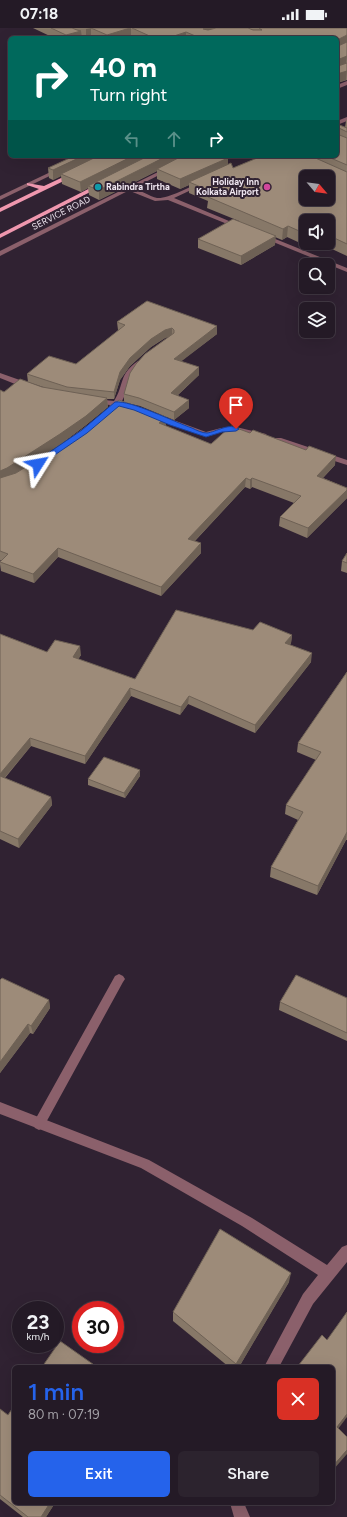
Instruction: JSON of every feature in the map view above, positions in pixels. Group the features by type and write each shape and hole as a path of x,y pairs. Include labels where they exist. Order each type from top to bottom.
{"main road":[{"path":"0,210 78,172"},
{"path":"0,236 110,180"},
{"path":"29,184 44,188"}],"street":[{"path":"0,198 69,165"},
{"name":"SERVICE ROAD","path":"0,254 175,166"},
{"path":"128,189 157,200 169,198 205,182"},
{"path":"169,198 248,230"},
{"path":"255,233 347,270"},
{"path":"108,412 118,404 127,377 136,366 148,357"},
{"path":"0,375 33,388"},
{"path":"86,400 118,404 140,410 206,435 221,430 236,429 280,441 347,463"},
{"path":"39,1124 119,979"},
{"path":"0,1108 145,1164 247,1222 328,1273"},
{"path":"272,1365 308,1299 328,1273 347,1252"},
{"path":"238,1505 242,1517"}],"building":[{"path":"51,28 72,28 81,31 66,35"},
{"path":"91,28 130,28 107,35"},
{"path":"132,28 204,28 203,29 208,30 216,28 248,28 253,30 262,30 259,28 347,28 347,35 339,39 339,36 195,36 186,32 174,36 150,36"},
{"path":"347,42 347,56 339,59 339,46"},
{"path":"347,63 347,71 339,73 339,66"},
{"path":"339,125 347,128 347,132 339,128"},
{"path":"339,135 347,138 347,165 331,158 339,158"},
{"path":"70,158 79,158 53,170 48,168"},
{"path":"94,158 129,158 80,182 61,174"},
{"path":"144,158 163,158 99,190 88,186"},
{"path":"178,158 228,158 180,179 157,169"},
{"path":"257,158 316,158 347,172 347,244 335,238 335,214 299,214 299,231 288,226 283,229 208,197 215,193 189,182 231,163 233,168"},
{"path":"233,219 276,236 241,256 198,239"},
{"path":"147,301 217,326 174,359 199,367 171,393 189,400 174,412 139,398 124,394 130,373 136,364 145,354 174,333 172,328 165,330 151,339 130,358 120,372 114,392 67,387 27,374 49,356 76,364 125,325 117,322"},
{"path":"20,379 42,387 107,398 86,416 60,434 0,471 0,390 4,392"},
{"path":"119,400 166,417 159,423 211,444 231,426 250,433 253,430 306,450 309,446 336,456 317,476 347,488 347,490 308,528 280,517 301,496 252,478 250,480 246,478 188,539 201,543 161,587 58,548 33,574 0,562 8,554 0,551 0,478 16,473 61,445"},
{"path":"347,553 347,563 342,561"},
{"path":"176,610 253,630 260,622 292,635 285,643 312,653 255,725 189,696 181,707 130,688 85,756 30,738 0,774 0,634 47,652 55,640 80,646 73,657 135,679"},
{"path":"347,672 347,832 318,886 271,867 303,812 286,805 321,752 298,743"},
{"path":"104,757 140,770 124,793 88,779"},
{"path":"0,776 51,797 18,839 0,831"},
{"path":"296,975 347,998 347,1033 280,1002"},
{"path":"2,978 49,1000 31,1026 28,1024 0,1062 0,980"},
{"path":"220,1229 291,1273 236,1364 173,1312"},
{"path":"347,1312 347,1414 337,1427 347,1437 347,1450 335,1464 335,1365 299,1365 322,1335 327,1340"},
{"path":"64,1344 72,1349 72,1353 77,1353 94,1365 43,1365 52,1353 64,1353"},
{"path":"0,1409 8,1415 12,1409 12,1504 0,1495"},
{"path":"13,1505 49,1505 41,1517 28,1517"}],"place":[{"name":"Rabindra Tirtha","path":"98,187"},
{"name":"Holiday Inn Kolkata Airport","path":"267,187"}],"route":[{"path":"38,464 76,438 118,404 136,409 172,424 206,435 221,430 236,429"}]}
